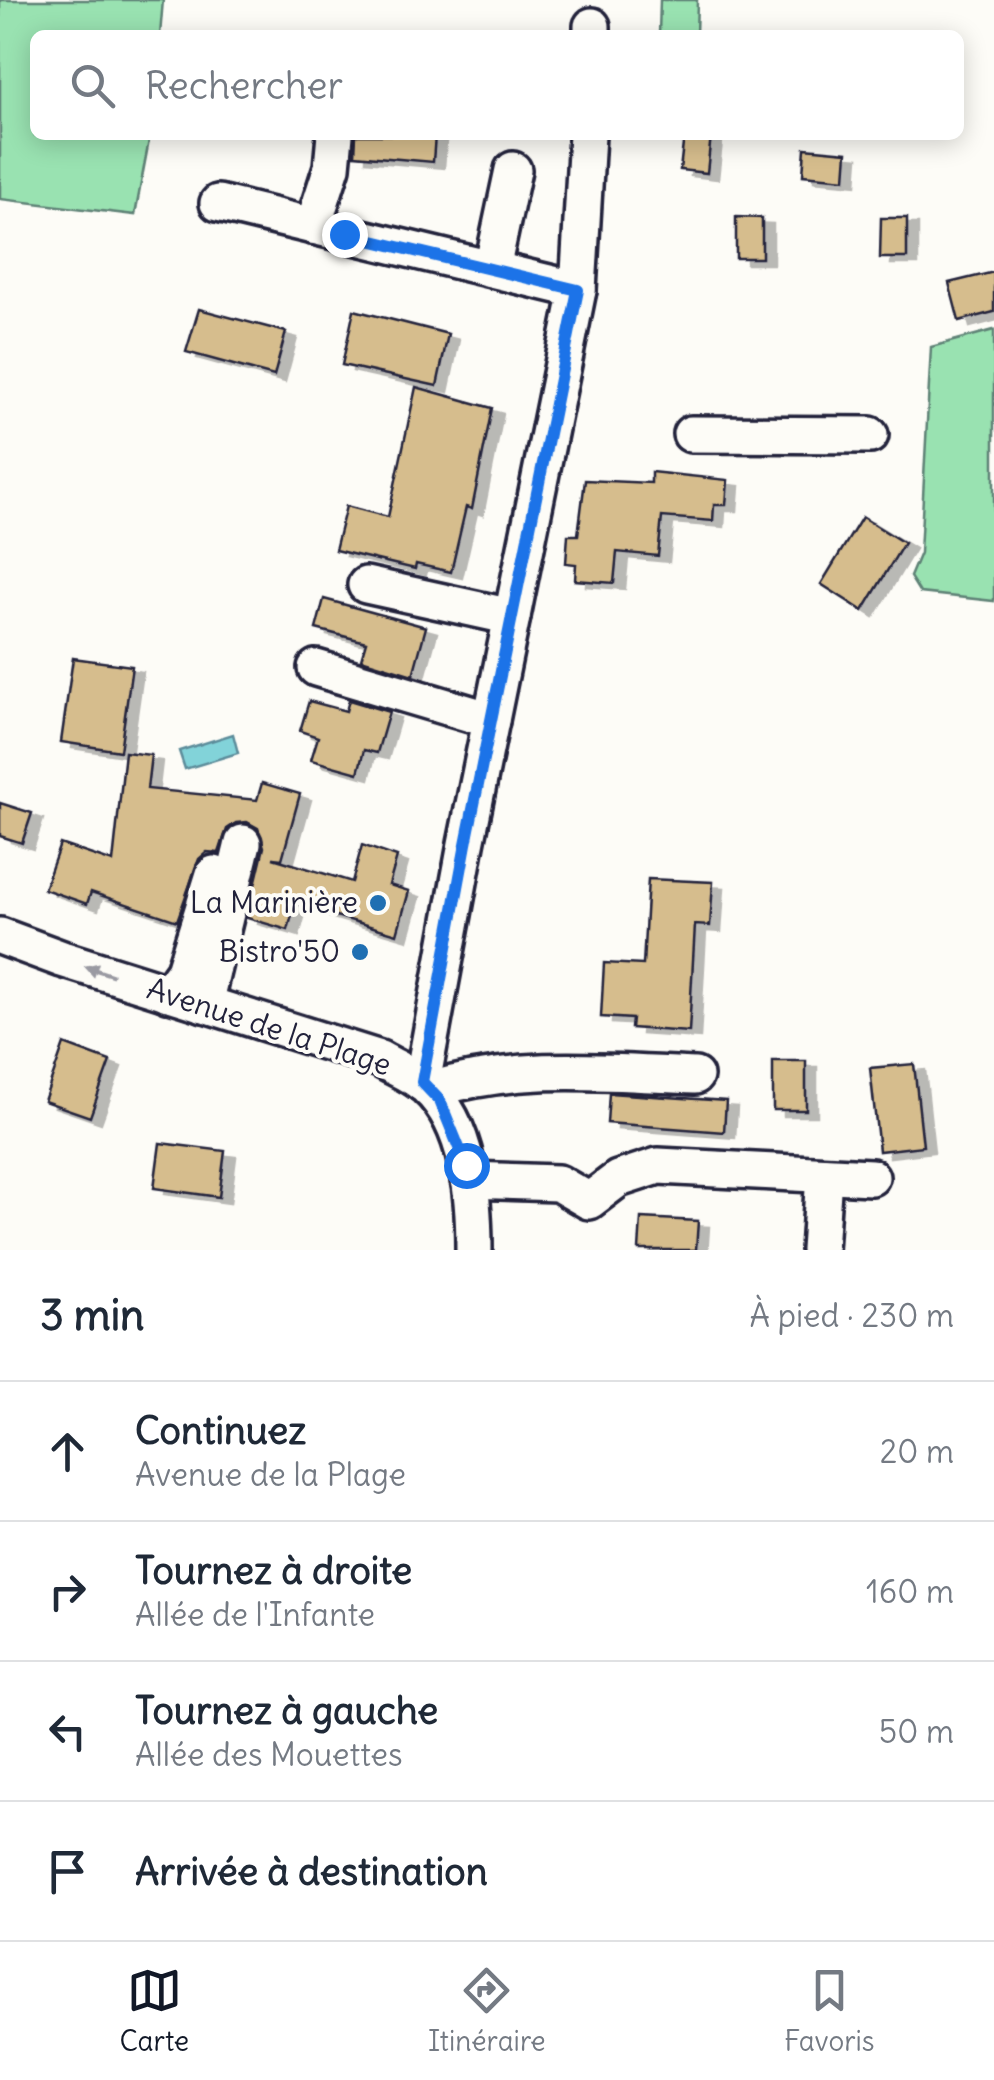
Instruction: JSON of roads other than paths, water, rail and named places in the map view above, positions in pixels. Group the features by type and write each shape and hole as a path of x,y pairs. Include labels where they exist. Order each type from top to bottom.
{"street":[{"path":"313,226 332,168 334,140"},
{"path":"426,1086 491,720 578,290 586,140"},
{"path":"492,269 513,170"},
{"path":"218,203 578,290"},
{"path":"692,434 870,435"},
{"path":"366,584 512,618"},
{"path":"316,668 491,720"},
{"path":"168,993 184,971 230,854 204,1004"},
{"name":"Avenue de la Plage","path":"0,936 380,1059 426,1086"},
{"path":"426,1086 535,1070 695,1076"},
{"path":"426,1086 440,1101 455,1132 469,1180 474,1250"},
{"path":"469,1180 558,1183 589,1200 618,1178 658,1166 871,1178"},
{"path":"819,1250 824,1174"}],"water":[{"path":"233,734 238,753 185,769 179,751"}],"place":[{"name":"La Marinière","path":"378,903"},
{"name":"Bistro'50","path":"360,952"}]}
